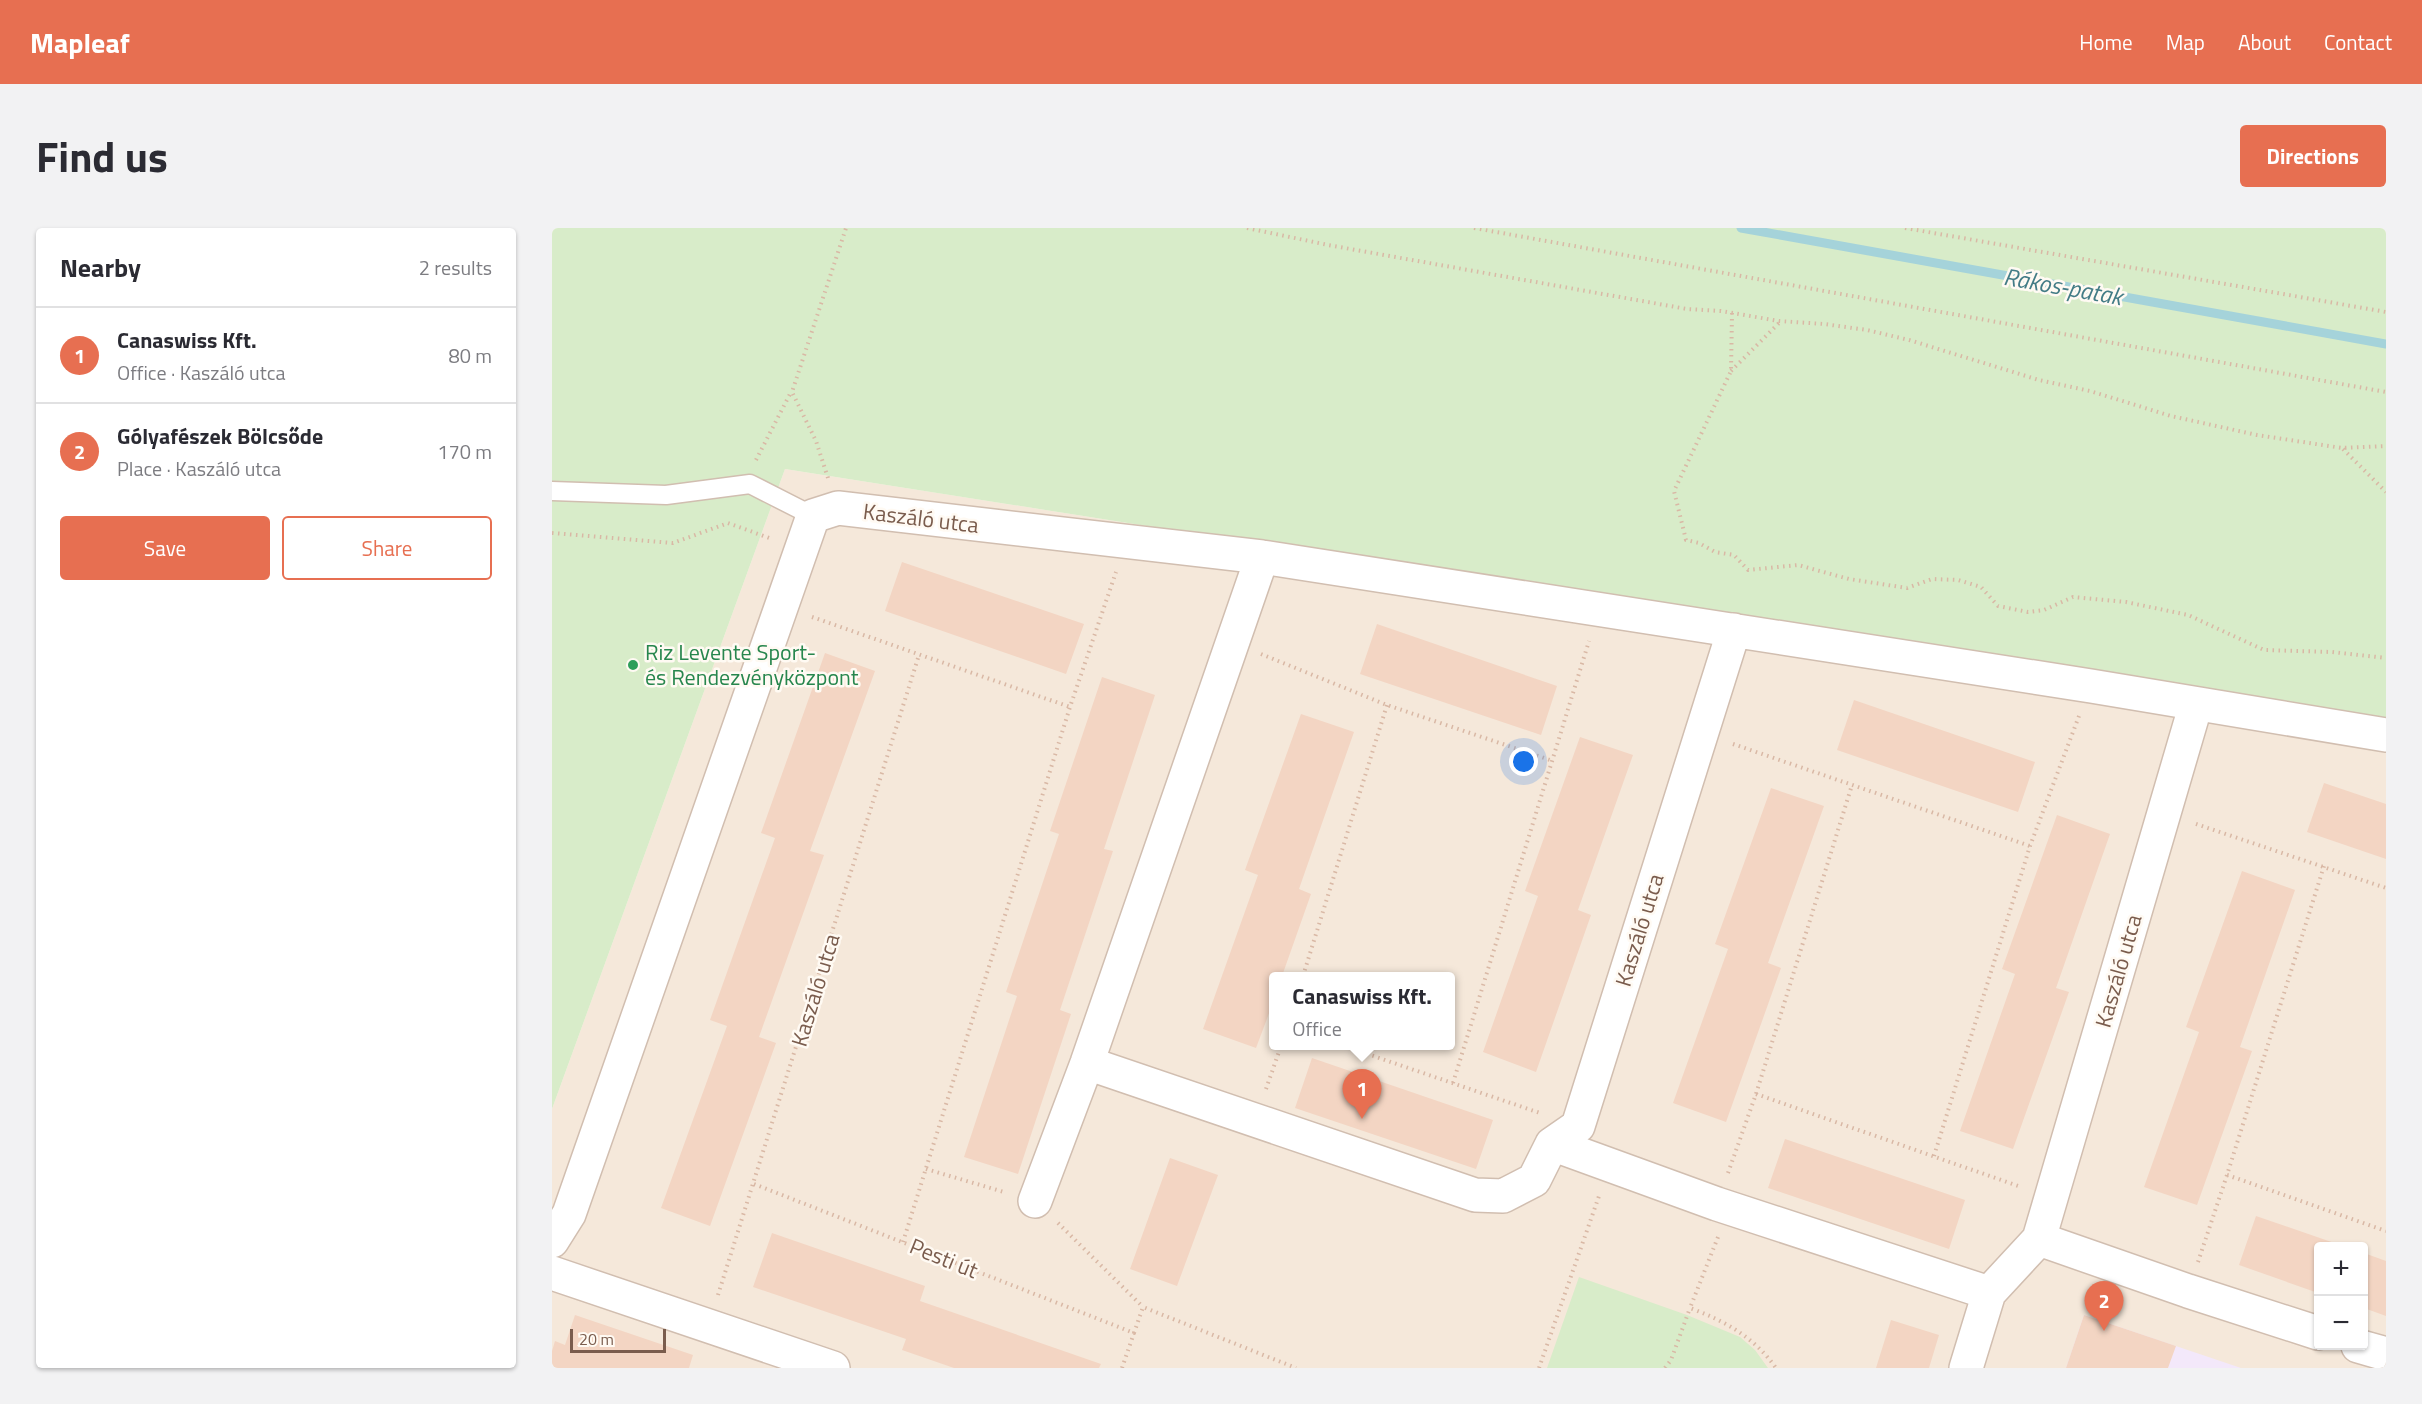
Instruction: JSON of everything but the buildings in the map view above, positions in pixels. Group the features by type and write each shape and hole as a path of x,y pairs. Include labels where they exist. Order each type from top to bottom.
{"street":[{"name":"Kaszáló utca","path":"825,512 1262,557 2091,686 2386,735"},
{"path":"552,1242 569,1214 801,549 825,512"},
{"path":"1035,1201 1087,1063 1262,557"},
{"name":"Kaszáló utca","path":"1087,1063 1475,1195 1503,1196 1534,1180 1565,1135 1734,630"},
{"name":"Kaszáló utca","path":"1966,1368 1989,1293 2039,1239 2196,704"},
{"path":"1565,1135 1610,1164 1723,1206 1989,1293"},
{"path":"2039,1239 2188,1291 2314,1331"},
{"path":"552,1273 833,1368"},
{"path":"2368,1349 2386,1354"}],"lane":[{"path":"552,491 666,495 750,484 825,512"}],"path":[{"path":"750,484 757,456 792,392 846,228"},
{"path":"1247,228 1328,245 1687,309 1824,324 1910,340 2039,380 2100,394 2171,416 2257,435 2342,448 2386,446"},
{"path":"1474,228 2386,392"},
{"path":"1905,228 2386,312"},
{"path":"1731,371 1732,313"},
{"path":"1782,321 1731,371 1674,490 1686,540 1700,543 1715,552 1734,555 1748,570 1798,566 1849,579 1907,588 1932,579 1958,580 1981,587 1998,606 2028,612 2044,610 2073,597 2126,602 2188,615 2264,650 2332,652 2386,658"},
{"path":"792,392 816,441 825,512"},
{"path":"2342,448 2386,492"},
{"path":"552,533 672,543 728,523 801,549"},
{"path":"903,1242 1070,707 1126,542"},
{"path":"780,606 1070,707"},
{"path":"1453,1083 1599,609"},
{"path":"1233,642 1387,705 1553,761"},
{"name":"Kaszáló utca","path":"708,1324 919,655"},
{"path":"1934,1156 2030,846 2091,686"},
{"path":"1304,972 1387,705"},
{"path":"1701,733 2030,846"},
{"path":"1665,1368 1671,1360 1690,1308 1723,1206 1852,785"},
{"path":"2163,813 2386,888"},
{"path":"2188,1291 2227,1176 2324,866"},
{"path":"1255,1121 1280,1050"},
{"path":"1356,1050 1453,1083 1565,1135"},
{"path":"1756,1094 2052,1198"},
{"path":"1539,1368 1610,1164"},
{"path":"926,1169 1035,1201 1143,1307 1296,1368"},
{"path":"2227,1176 2386,1231"},
{"name":"Pesti út","path":"754,1184 1134,1333"},
{"path":"1122,1368 1143,1307"},
{"path":"1690,1308 1724,1321 1745,1335 1765,1352 1776,1368"}],"shaded area":[{"path":"785,469 2386,721 2386,1368 552,1368 552,1109"},
{"path":"2084,1315 2241,1368 2066,1368"}],"green space":[{"path":"552,228 2386,228 2386,721 785,469 552,1109"},
{"path":"1579,1277 1687,1315 1740,1337 1755,1350 1768,1368 1547,1368"}],"waterway":[{"name":"Rákos-patak","path":"1741,228 2386,344"}],"place":[{"name":"Riz Levente Sport- és Rendezvényközpont","path":"633,665"},
{"name":"Canaswiss Kft.","path":"1362,1119"},
{"name":"Gólyafészek Bölcsőde","path":"2104,1331"}]}
